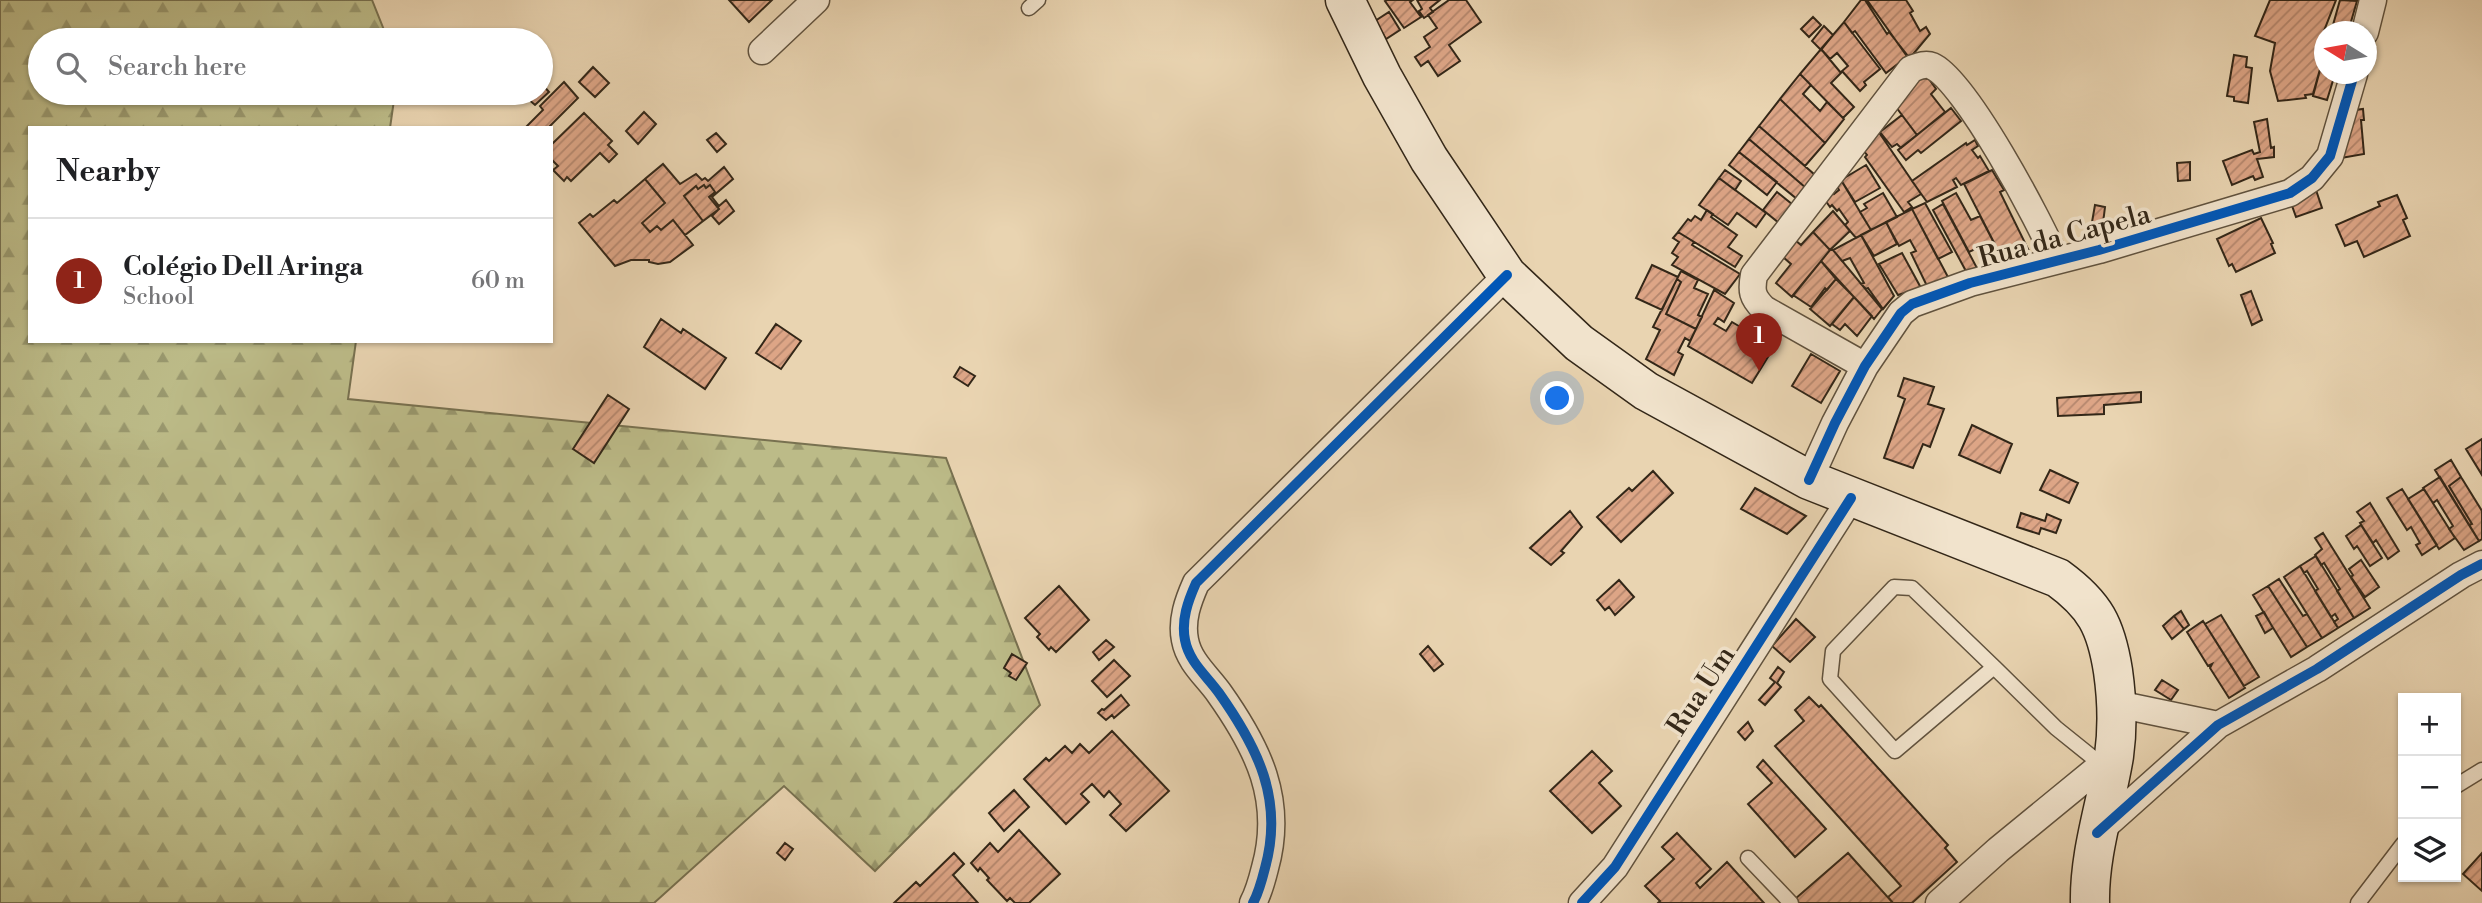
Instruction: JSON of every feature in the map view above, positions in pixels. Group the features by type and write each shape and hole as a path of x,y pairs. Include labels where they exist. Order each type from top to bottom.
{"main road":[{"path":"1345,0 1382,76 1429,159 1507,275 1579,343 1646,391 1809,480 2058,578 2093,609 2109,645 2117,704 2097,833 2090,903"}],"street":[{"path":"762,51 816,0"},
{"path":"2368,21 2373,0"},
{"path":"1865,366 1764,309 1754,299 1751,290 1754,275 1911,69 1932,66 1949,78 1994,143 2047,238 2056,260"},
{"name":"Rua da Capela","path":"1809,480 1865,366 1901,313 1912,304 1970,283 2186,225 2290,192 2312,178 2330,156 2351,84"},
{"path":"1253,903 1273,833 1272,803 1252,745 1236,717 1195,664 1185,642 1184,627 1188,603 1196,583 1507,275"},
{"name":"Rua Um","path":"1582,903 1615,867 1851,498"},
{"path":"2097,833 2218,725 2317,669 2482,564"},
{"path":"2117,704 2218,725"},
{"path":"1939,903 1998,850 2108,760"}],"lane":[{"path":"1993,667 1895,751 1830,679 1833,651 1894,587 1912,588 1993,667 2056,729 2108,760"},
{"path":"2461,783 2482,770"},
{"path":"2358,903 2398,851"},
{"path":"1748,858 1791,903"}],"green space":[{"path":"0,0 372,0 383,28 28,28 28,105 393,105 390,126 28,126 28,343 356,343 348,399 946,458 1040,705 875,871 784,786 654,903 0,903"}],"building":[{"path":"729,0 772,0 749,22"},
{"path":"1413,0 1410,2 1421,17 1404,28 1385,1"},
{"path":"1417,0 1440,0 1430,8 1433,12 1424,18 1419,11 1422,9"},
{"path":"1449,0 1466,0 1481,22 1449,45 1460,61 1438,76 1428,61 1421,66 1415,57 1430,47 1424,37 1437,28 1428,15"},
{"path":"1861,0 1865,0 1887,34 1889,32 1908,56 1886,73 1855,31 1852,33 1844,22"},
{"path":"1867,0 1906,0 1920,31 1926,27 1930,34 1909,59"},
{"path":"2270,0 2336,0 2328,21 2314,21 2316,84 2313,94 2305,95 2306,98 2278,101 2270,71 2275,43 2255,36"},
{"path":"2340,0 2357,1 2351,21 2334,21"},
{"path":"1389,12 1400,30 1386,39 1375,21"},
{"path":"1813,17 1821,25 1809,37 1801,29"},
{"path":"1844,22 1880,69 1864,82 1866,85 1860,91 1842,71 1848,66 1837,53 1830,59 1821,49"},
{"path":"1824,26 1833,35 1821,50 1812,41"},
{"path":"1821,49 1841,73 1831,83 1854,107 1843,118 1800,74"},
{"path":"2234,55 2247,57 2246,67 2252,68 2248,103 2234,101 2234,97 2227,96"},
{"path":"593,67 609,83 595,97 579,82"},
{"path":"1800,74 1811,85 1803,94 1820,111 1827,102 1844,119 1825,143 1780,99"},
{"path":"1929,79 1936,89 1931,94 1945,112 1917,135 1896,107 1915,80"},
{"path":"564,82 578,98 550,126 527,126 543,110 541,105 553,105 553,93"},
{"path":"2316,84 2332,84 2327,100 2313,96"},
{"path":"1780,99 1825,143 1805,166 1759,126"},
{"path":"1951,108 1961,121 1921,153 1918,150 1906,160 1898,150"},
{"path":"2363,109 2364,120 2361,120 2364,154 2341,158 2348,111"},
{"path":"644,112 656,124 638,144 626,131"},
{"path":"584,113 612,141 608,145 617,154 609,162 600,153 571,181 567,177 564,181 553,170 558,166 553,161 553,143"},
{"path":"1902,115 1917,135 1901,148 1897,144 1892,147 1880,132"},
{"path":"2267,119 2274,157 2257,159 2263,177 2255,180 2253,176 2232,185 2223,161 2252,150 2254,154 2260,152 2254,122"},
{"path":"1759,126 1815,175 1806,188 1749,139"},
{"path":"1878,131 1921,194 1908,202 1912,207 1904,212 1865,157 1867,155 1863,150"},
{"path":"716,133 726,144 717,152 707,140"},
{"path":"1749,139 1806,188 1797,199 1739,152"},
{"path":"1975,140 1978,146 1972,150 1978,158 1980,156 1989,171 1961,185 1956,178 1953,180 1957,187 1927,202 1912,181 1966,143 1967,145"},
{"path":"1739,152 1777,182 1767,195 1729,165"},
{"path":"2190,162 2190,180 2178,181 2177,163"},
{"path":"663,164 680,184 696,174 702,180 705,178 708,181 724,167 733,179 712,197 719,206 726,200 734,211 719,224 712,216 719,209 709,197 715,192 710,185 698,189 696,186 684,196 703,221 685,235 673,220 661,230 657,226 650,232 642,223 665,203 645,179"},
{"path":"1866,165 1880,188 1855,202 1841,180"},
{"path":"1725,170 1741,181 1735,190 1719,178"},
{"path":"1992,170 2004,190 2000,192 2029,251 2004,262 1964,184"},
{"path":"1719,178 1766,213 1756,227 1737,213 1728,225 1699,205"},
{"path":"645,179 665,203 642,223 650,232 657,226 661,230 673,220 693,245 670,262 658,264 649,260 631,260 615,266 579,223 590,214 593,217 614,200 617,203"},
{"path":"1841,180 1871,230 1856,238 1845,225 1848,222 1839,209 1837,211 1832,205 1830,207 1825,200 1832,191 1834,194 1839,190 1836,185"},
{"path":"704,185 706,188 710,185 715,192 709,197 719,209 703,221 684,196 696,186 698,189"},
{"path":"2316,190 2322,208 2296,217 2290,200"},
{"path":"1777,192 1793,205 1779,223 1763,210"},
{"path":"1883,193 1897,217 1871,230 1860,212 1867,208 1864,204"},
{"path":"1956,193 1971,220 1980,216 1993,241 1969,252 1942,201"},
{"path":"2397,195 2407,218 2403,220 2410,236 2364,257 2357,241 2345,246 2336,225 2380,206 2378,202"},
{"path":"1925,203 1952,252 1938,259 1912,209"},
{"path":"1943,204 1978,270 1967,273 1933,210"},
{"path":"2095,205 2105,207 2103,223 2092,222"},
{"path":"1912,209 1949,279 1927,286 1911,253 1916,251 1910,240 1899,246 1886,222"},
{"path":"1707,210 1713,214 1711,217 1737,235 1728,247 1742,256 1735,267 1678,232 1688,219 1691,221 1695,216 1701,220"},
{"path":"1833,211 1850,231 1830,250 1813,232"},
{"path":"2261,218 2275,253 2236,272 2232,264 2229,266 2217,239"},
{"path":"1886,222 1897,244 1874,256 1861,235"},
{"path":"1678,232 1694,242 1692,245 1740,274 1725,294 1672,265 1678,257 1672,253 1679,242 1673,238"},
{"path":"1813,232 1830,250 1792,297 1776,283 1791,264 1783,257 1795,240 1801,245"},
{"path":"1861,235 1894,296 1883,309 1868,288 1861,284 1864,283 1850,258 1842,261 1833,250"},
{"path":"1833,250 1882,309 1874,319 1821,261"},
{"path":"1902,253 1921,288 1898,295 1879,264"},
{"path":"1821,261 1836,279 1827,290 1825,288 1811,307 1793,295"},
{"path":"1652,265 1678,277 1662,310 1636,298"},
{"path":"1681,271 1698,280 1694,288 1708,294 1698,315 1702,317 1696,329 1666,314 1681,282 1677,279"},
{"path":"1677,279 1681,282 1666,314 1696,329 1690,341 1685,338 1678,352 1683,355 1674,375 1646,359 1660,330 1653,327"},
{"path":"1836,279 1854,297 1830,326 1810,309"},
{"path":"1714,290 1734,303 1724,322 1718,318 1714,324 1726,331 1732,322 1774,347 1752,383 1688,346"},
{"path":"2251,291 2262,320 2252,325 2241,295"},
{"path":"1854,297 1872,316 1857,336 1845,324 1840,330 1832,324"},
{"path":"661,319 681,333 683,329 726,358 705,389 644,347"},
{"path":"776,324 801,341 781,369 756,353"},
{"path":"1811,354 1840,371 1821,403 1792,386"},
{"path":"960,367 975,376 968,386 954,377"},
{"path":"1904,378 1934,387 1928,404 1944,409 1930,447 1923,444 1913,468 1884,458 1905,399 1898,396"},
{"path":"2141,392 2141,402 2104,405 2104,414 2058,416 2057,398"},
{"path":"608,395 629,409 594,463 573,449"},
{"path":"1972,425 2012,444 2000,473 1959,455"},
{"path":"2482,439 2482,475 2466,449"},
{"path":"2451,460 2461,477 2449,486 2472,524 2469,525 2435,470"},
{"path":"2050,470 2078,483 2069,503 2040,490"},
{"path":"1653,471 1673,493 1621,542 1597,517 1629,488 1632,491"},
{"path":"2440,477 2479,541 2464,550 2449,529 2453,526 2437,500 2433,503 2423,488"},
{"path":"2461,477 2482,511 2482,539 2479,541 2449,486"},
{"path":"1755,488 1806,516 1787,534 1741,509"},
{"path":"2402,489 2437,545 2422,555 2416,545 2420,543 2411,527 2407,530 2387,498"},
{"path":"2424,489 2455,538 2439,549 2408,499"},
{"path":"2370,503 2399,551 2388,559 2376,540 2373,543 2360,523 2364,521 2357,512"},
{"path":"1570,511 1582,527 1561,551 1564,553 1551,565 1530,548"},
{"path":"2021,513 2045,521 2047,514 2061,520 2056,533 2041,528 2039,534 2017,527"},
{"path":"2361,525 2382,558 2370,566 2357,546 2354,549 2346,536"},
{"path":"2323,533 2370,608 2354,618 2324,563 2321,565 2315,555 2322,549 2315,538"},
{"path":"2316,556 2354,618 2338,628 2334,622 2338,619 2335,614 2331,617 2315,591 2318,589 2307,571 2304,573 2300,566"},
{"path":"2361,560 2379,587 2365,597 2351,577 2353,575 2349,569"},
{"path":"2300,566 2338,628 2322,638 2284,577"},
{"path":"2279,579 2303,616 2307,614 2322,638 2307,647 2268,586"},
{"path":"1619,580 1634,597 1615,615 1609,607 1605,610 1597,600"},
{"path":"1059,586 1089,620 1056,652 1051,647 1049,650 1037,637 1040,634 1025,618"},
{"path":"2268,586 2307,647 2291,657 2253,595"},
{"path":"2181,611 2189,625 2184,629 2174,616"},
{"path":"2264,612 2273,628 2265,633 2256,616"},
{"path":"2221,615 2259,677 2244,686 2205,624"},
{"path":"2174,616 2184,629 2172,639 2163,626"},
{"path":"1796,619 1815,637 1790,662 1772,646"},
{"path":"2203,621 2245,688 2229,698 2210,668 2212,664 2208,666 2187,632"},
{"path":"1106,640 1114,647 1099,660 1093,652"},
{"path":"1428,646 1443,664 1434,671 1420,654"},
{"path":"1012,654 1027,663 1016,680 1009,676 1011,673 1004,668"},
{"path":"1114,660 1130,676 1107,697 1092,681"},
{"path":"1778,667 1784,672 1777,683 1781,687 1765,705 1759,700 1775,682 1770,678"},
{"path":"2162,680 2178,690 2171,700 2155,690"},
{"path":"1121,695 1129,705 1114,718 1112,715 1106,720 1098,713 1104,710"},
{"path":"1809,697 1819,707 1821,705 1948,845 1945,848 1957,862 1912,903 1893,903 1888,897 1901,886 1775,746 1804,721 1795,710"},
{"path":"1748,722 1753,731 1745,740 1738,732"},
{"path":"1112,731 1169,791 1126,831 1110,815 1121,804 1109,791 1104,797 1092,784 1081,794 1089,802 1066,824 1024,779 1046,758 1049,761 1065,746 1072,753 1080,744 1089,753"},
{"path":"1592,751 1612,771 1599,783 1621,806 1592,833 1550,791"},
{"path":"1763,760 1826,829 1795,857 1748,804 1772,783 1757,767"},
{"path":"1014,790 1029,807 1004,831 989,813"},
{"path":"1019,830 1060,874 1029,903 1015,903 1010,898 1007,901 987,880 989,878 980,868 978,871 971,863 990,843 998,852"},
{"path":"1677,833 1711,869 1696,883 1700,888 1727,862 1764,903 1658,903 1660,901 1645,886 1674,859 1662,847"},
{"path":"785,843 793,849 785,860 777,853"},
{"path":"954,853 964,864 953,875 978,903 894,903 916,882 920,886"},
{"path":"1848,853 1893,903 1799,903 1795,899"},
{"path":"2482,853 2482,891 2463,874"}],"cycle path":[{"path":"1809,480 1865,366 1901,313 1912,304 1970,283 2099,250 2290,193 2312,178 2330,156 2351,84"},
{"path":"1253,903 1270,843 1269,797 1264,776 1245,734 1187,648 1185,618 1193,590 1196,583 1507,275"},
{"path":"1582,903 1615,867 1851,498"},
{"path":"2097,833 2218,725 2317,669 2482,564"}],"place":[{"name":"Colégio Dell Aringa","path":"1759,371"}]}
